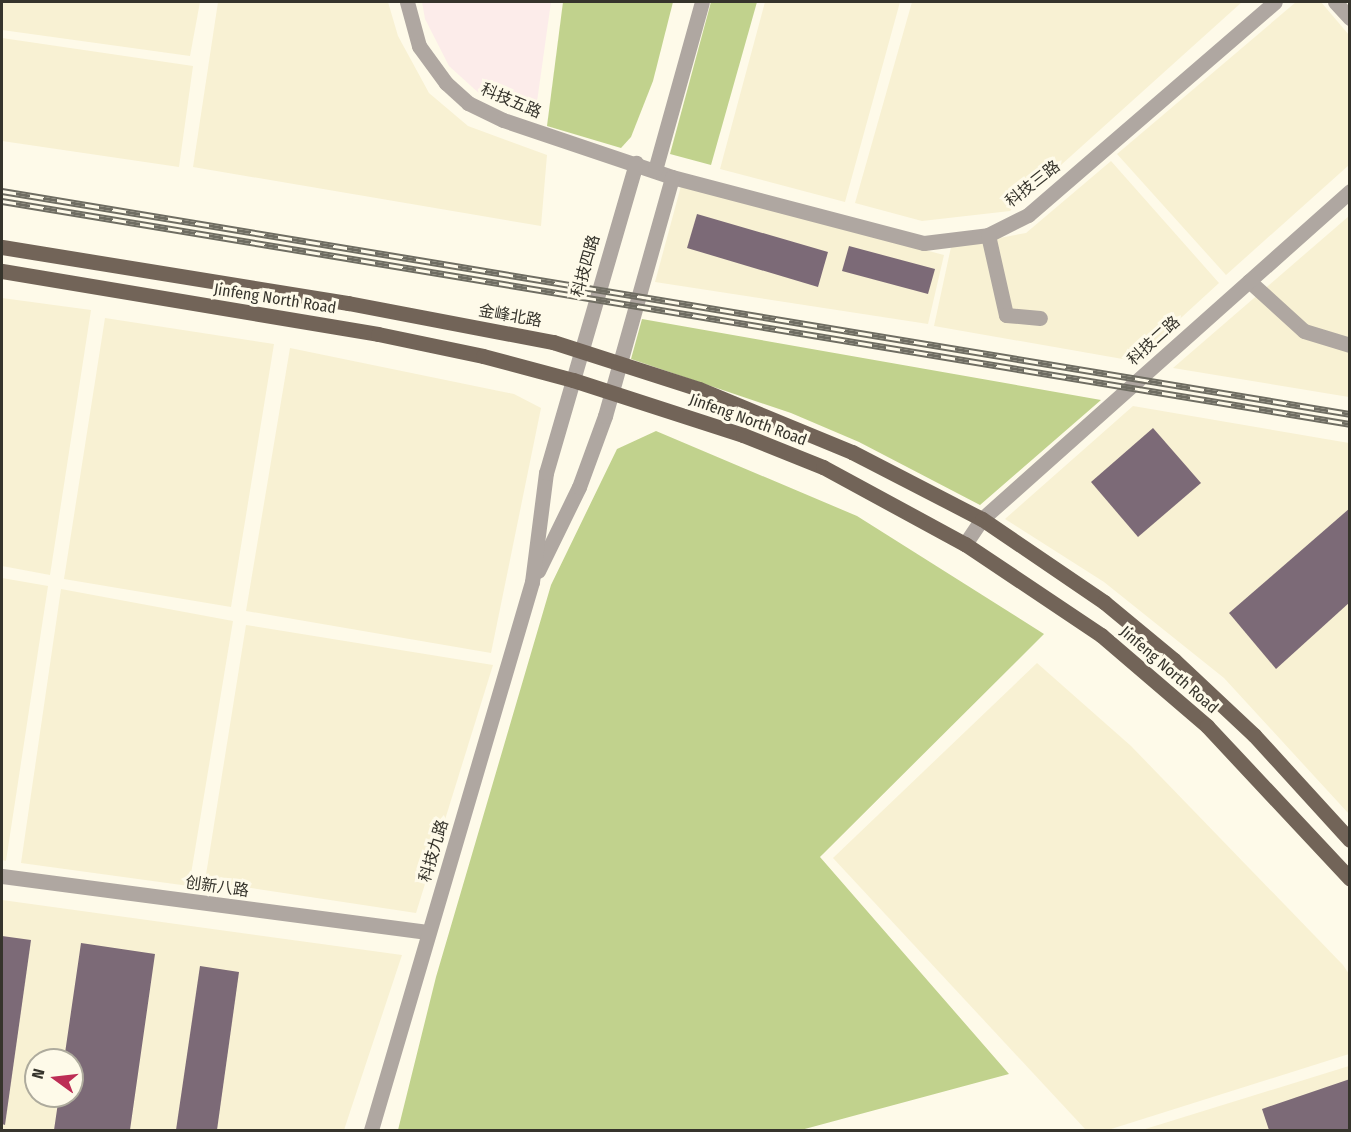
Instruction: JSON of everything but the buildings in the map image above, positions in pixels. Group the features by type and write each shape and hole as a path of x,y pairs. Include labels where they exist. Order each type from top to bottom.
{"main road":[{"name":"金峰北路","path":"2,247 348,303 581,349 699,389 852,452 982,519"},
{"name":"Jinfeng North Road","path":"2,271 378,334 573,380 743,435 823,467 965,544 1066,610 1166,688 1246,766 1350,879"},
{"name":"Jinfeng North Road","path":"982,519 1104,602 1174,660 1254,735 1350,840"}],"street":[{"name":"科技五路","path":"407,2 419,46 446,83 468,103 503,120 655,170"},
{"path":"655,170 702,2"},
{"name":"科技三路","path":"655,170 672,177 924,243 988,235 1028,215 1275,2"},
{"path":"1335,2 1350,18"},
{"name":"科技四路","path":"573,380 636,163"},
{"path":"611,392 672,177"},
{"name":"科技二路","path":"965,544 982,519 1350,191"},
{"path":"988,235 1006,315 1040,318"},
{"path":"1249,281 1304,332 1350,345"},
{"name":"科技九路","path":"371,1131 420,968 427,932 532,582 546,473 573,380"},
{"name":"科技九路","path":"532,582 579,487 611,392"},
{"name":"创新八路","path":"2,876 427,932"}],"shaded area":[{"path":"2,2 200,2 190,56 2,30"},
{"path":"218,2 388,2 398,36 429,93 468,126 547,155 541,226 193,167"},
{"path":"422,2 551,2 535,116 482,96 449,66 425,19"},
{"path":"765,2 900,2 845,202 720,169"},
{"path":"912,2 1242,2 1010,211 922,221 855,203"},
{"path":"1296,2 1321,2 1349,35 1349,165 1226,275 1117,154"},
{"path":"2,38 193,66 179,167 2,141"},
{"path":"1111,161 1219,283 1134,361 934,326 951,247 1026,233"},
{"path":"681,186 944,255 928,324 655,282"},
{"path":"1349,216 1349,397 1173,368"},
{"path":"2,298 91,310 50,575 2,566"},
{"path":"105,318 274,344 231,607 64,579"},
{"path":"290,348 514,394 541,408 491,653 246,611"},
{"path":"1133,406 1349,443 1349,814 1224,678 1104,582 1005,519"},
{"path":"2,578 48,586 6,861 2,860"},
{"path":"61,589 233,621 189,886 21,863"},
{"path":"246,625 493,665 416,913 205,881"},
{"path":"1037,663 1131,746 1343,965 1349,974 1349,1054 1108,1130 1086,1130 833,858"},
{"path":"2,900 402,955 344,1130 2,1130"},
{"path":"1349,1066 1349,1130 1142,1130"}],"green space":[{"path":"563,2 673,2 653,81 631,137 621,148 547,126"},
{"path":"711,2 757,2 711,165 670,154"},
{"path":"642,319 1101,400 980,505 859,442 791,413 631,359"},
{"path":"656,431 857,516 1044,634 820,857 1009,1074 801,1130 398,1130 436,977 551,585 617,449"}],"railway":[{"path":"2,191 1350,414"},
{"path":"2,201 1350,424"}]}
